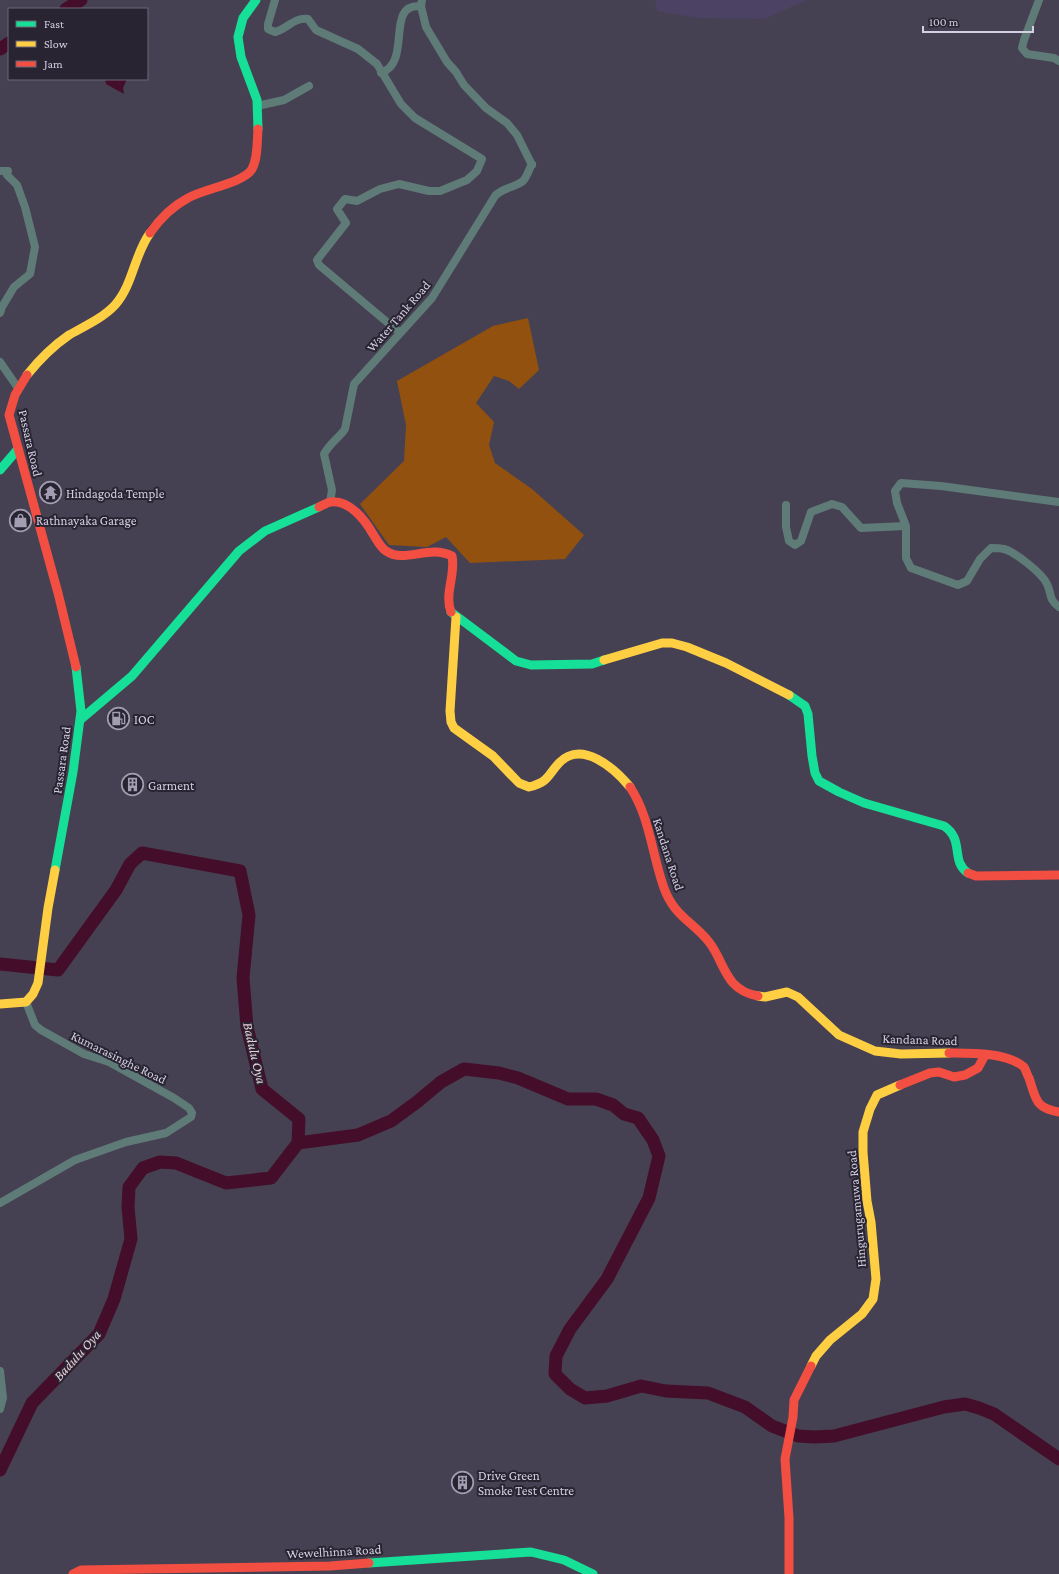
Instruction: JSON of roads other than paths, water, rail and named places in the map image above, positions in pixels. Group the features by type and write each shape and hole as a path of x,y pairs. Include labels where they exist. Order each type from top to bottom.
{"main road":[{"name":"Passara Road","path":"26,1002 33,994 38,983 48,908 73,772 80,720 80,694 76,666 58,593 18,449 9,415 9,408 18,388 44,356 62,341 102,316 120,299 145,240 153,229 180,202 190,196 242,177 250,172 254,166 258,136 256,98 238,50 237,40 238,30 244,14 256,0"},
{"path":"0,470 18,449"},
{"path":"80,720 132,676 239,551 265,531 330,502 336,502 344,504 359,515 369,526 381,547 389,553 400,555 443,551 452,556 454,566 447,600 451,613 516,661 531,665 592,664 667,642 681,645 717,659 798,700 805,706 808,714 814,771 818,780 840,793 872,807 937,824 948,829 954,837 959,864 963,871 969,875 1059,875"},
{"name":"Kandana Road","path":"456,617 450,711 451,722 454,728 493,756 519,783 529,787 547,780 560,762 570,755 583,754 596,758 618,773 631,788 645,820 664,889 675,910 709,942 727,976 740,989 753,995 765,997 787,992 798,997 839,1035 875,1051 901,1054 973,1053 1012,1060 1025,1068 1036,1100 1040,1106 1053,1112 1059,1112"},
{"path":"0,1004 26,1002"},
{"name":"Hingurugamuwa Road","path":"788,1574 789,1518 785,1459 793,1417 794,1400 816,1356 830,1340 862,1314 873,1298 876,1279 863,1152 864,1132 870,1109 877,1095 930,1073 939,1072 954,1077 966,1075 978,1068 984,1055"},
{"name":"Wewelhinna Road","path":"73,1574 81,1570 331,1570 531,1552 549,1554 575,1564 593,1574"}],"street":[{"path":"275,0 267,26 271,31 279,31 294,21 308,19 316,30 358,49 377,64 381,73 401,104 415,118 482,159 477,170 467,180 440,191 429,191 399,184 380,189 357,201 345,199 337,209 346,223 317,260 319,265 400,333"},
{"path":"1039,0 1022,48 1027,54 1054,58 1059,61"},
{"path":"381,73 391,68 394,63 398,51 402,15 407,8 421,3"},
{"name":"Water Tank Road","path":"330,502 332,490 324,454 330,444 341,435 345,429 354,384 432,298 495,196 500,191 515,186 524,180 532,164 517,135 507,122 486,108 459,78 426,27 421,3"},
{"path":"257,106 284,100 309,86"},
{"path":"0,171 8,171 7,174 16,185 25,206 35,248 30,274 14,287 0,313"},
{"path":"0,362 18,388"},
{"path":"1059,502 942,486 901,483 895,491 897,503 906,526 906,558 911,568 958,585 967,581 980,559 992,548 1004,549 1022,559 1042,576 1047,584 1051,600 1059,607"},
{"path":"786,504 786,527 789,541 795,545 801,541 811,512 832,504 842,507 861,528 906,526"},
{"name":"Kumarasinghe Road","path":"0,1203 76,1160 126,1142 166,1132 191,1117 192,1113 189,1108 174,1098 109,1062 84,1054 41,1030 35,1024 26,1002"},
{"path":"0,1371 3,1398 0,1409"}],"waterway":[{"path":"68,8 81,0"},
{"path":"0,49 8,44"},
{"name":"Badulu Oya","path":"0,964 58,970 116,890 130,864 142,853 240,871 249,915 243,978 247,1027 262,1089 299,1119 298,1143 271,1178 226,1183 176,1163 160,1162 143,1168 129,1187 128,1207 131,1239 114,1299 99,1334 32,1403 0,1470"},
{"path":"298,1143 358,1135 391,1121 441,1082 464,1069 499,1073 518,1078 568,1099 596,1099 613,1105 624,1114 638,1118 653,1140 659,1156 649,1198 607,1279 570,1329 556,1356 555,1374 570,1389 585,1398 607,1396 641,1386 666,1391 708,1393 745,1407 772,1426 798,1436 814,1437 834,1436 944,1407 965,1404 994,1414 1059,1459"}],"place":[{"name":"Hindagoda Temple","path":"50,493"},
{"name":"Rathnayaka Garage","path":"20,520"},
{"name":"IOC","path":"119,719"},
{"name":"Garment","path":"132,785"},
{"name":"Drive Green Smoke Test Centre","path":"462,1482"}]}
